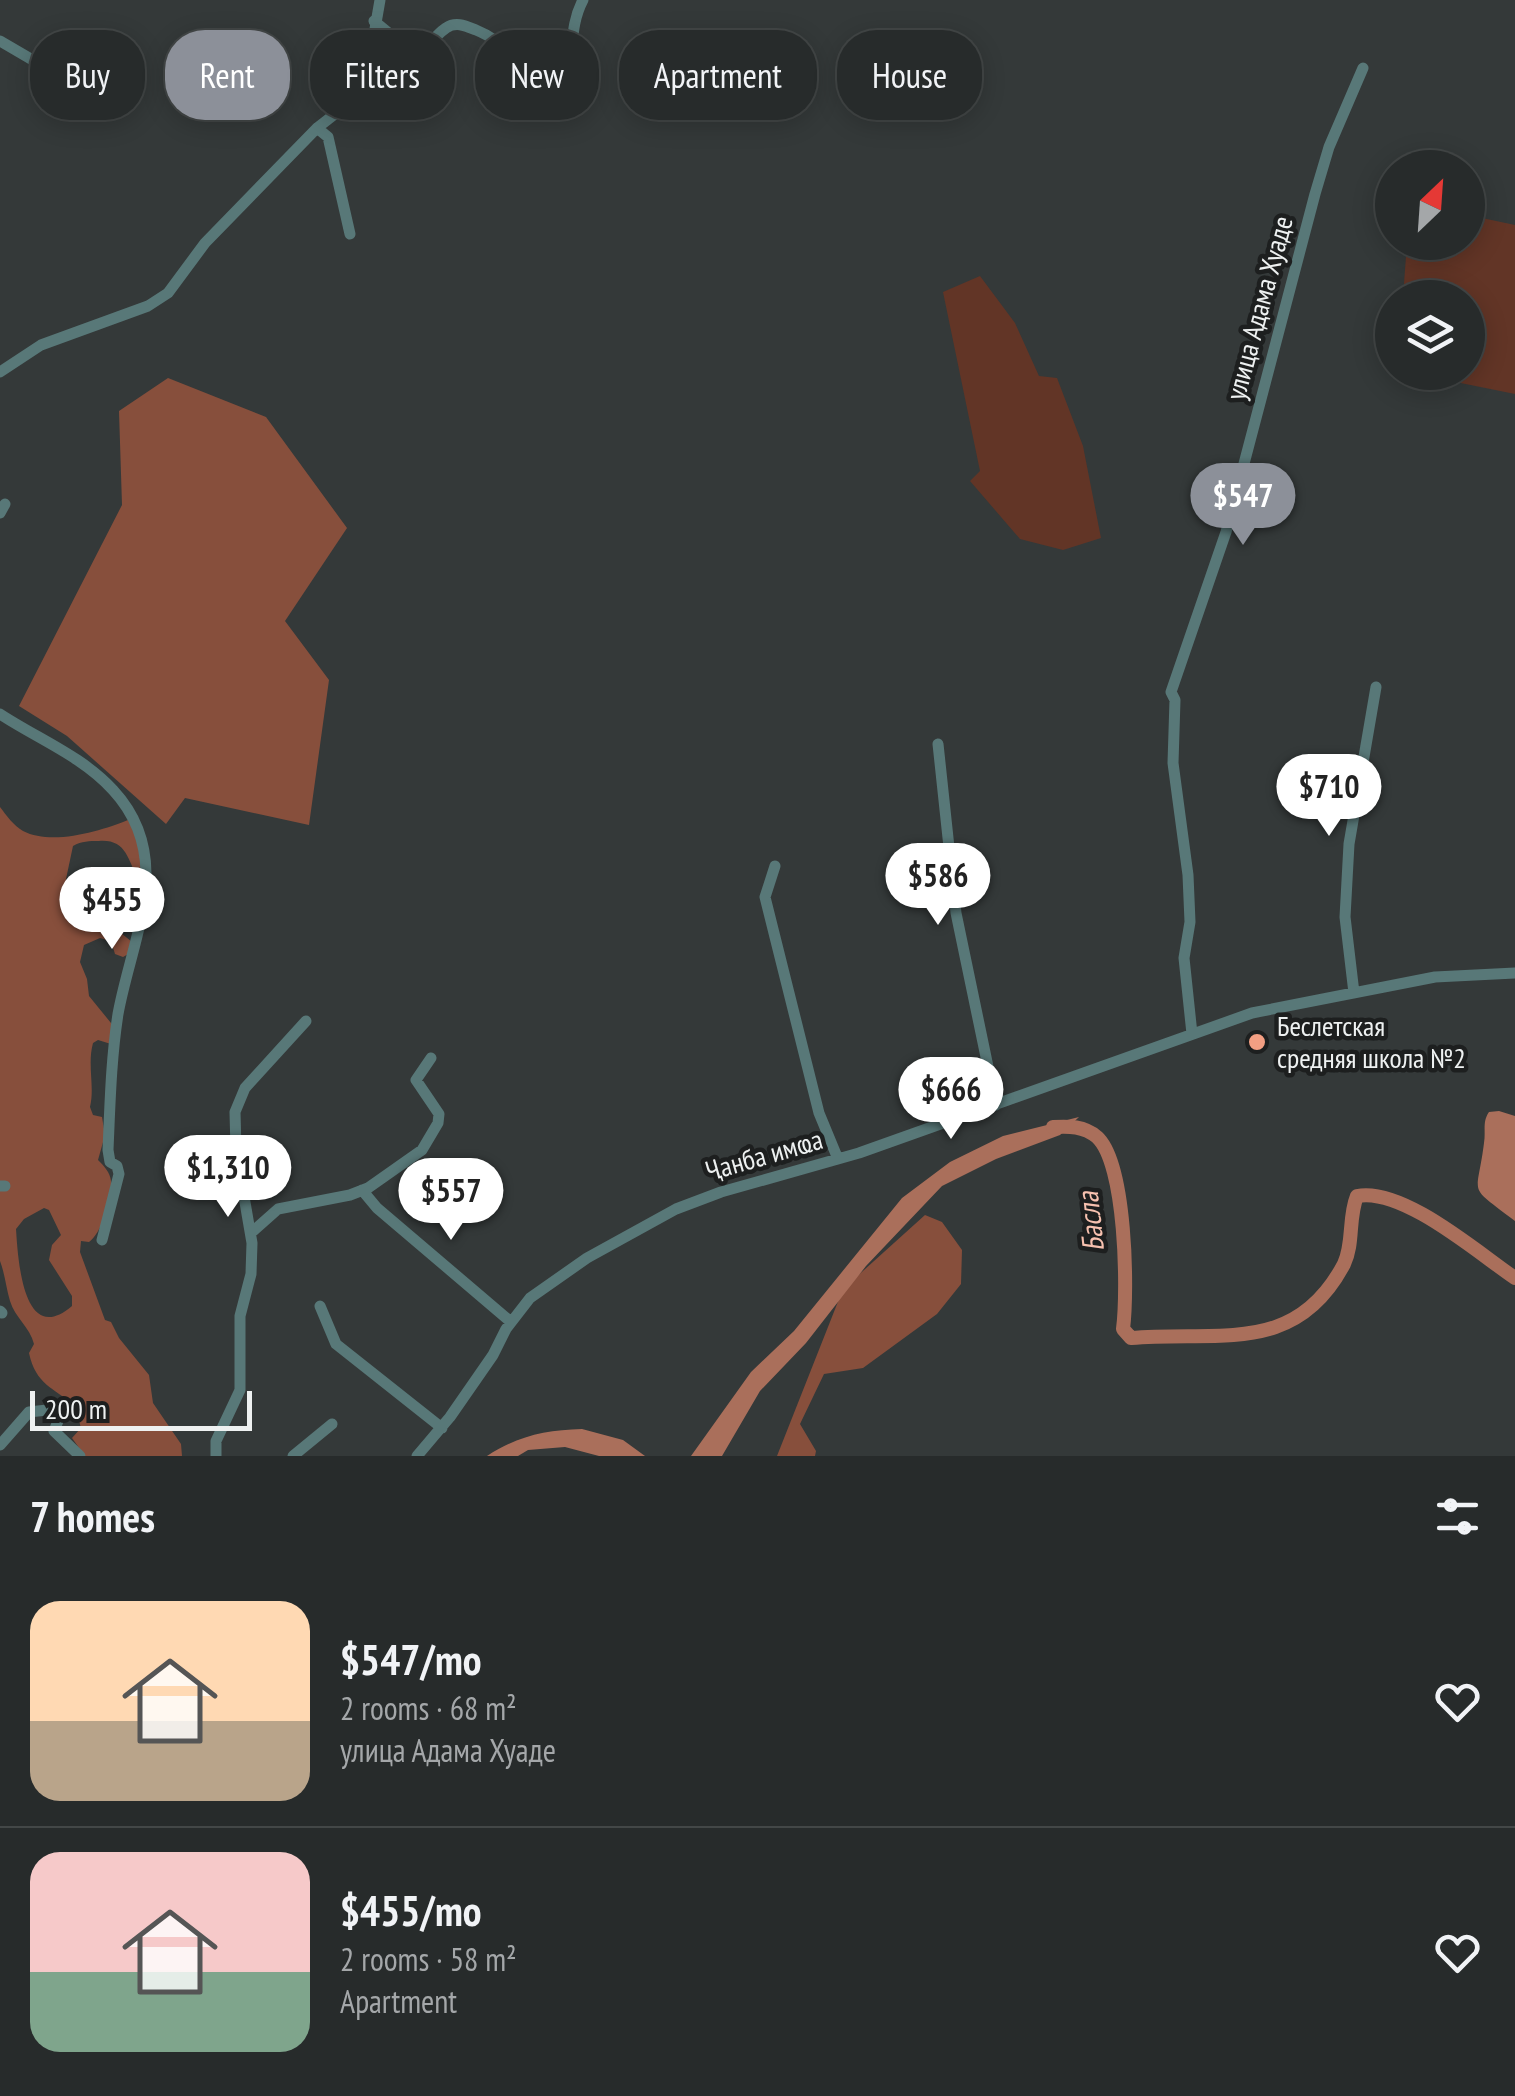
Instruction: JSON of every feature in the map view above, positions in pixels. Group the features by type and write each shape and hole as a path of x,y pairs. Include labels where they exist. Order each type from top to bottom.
{"street":[{"path":"0,372 41,345 148,306 168,293 205,243 335,114 370,52 380,0"},
{"path":"374,21 418,58 454,25 494,37 515,65 525,107 537,111 560,88 573,62 574,18 583,0"},
{"path":"0,41 30,58"},
{"name":"улица Адама Хуаде","path":"1192,1034 1184,958 1190,922 1188,875 1174,763 1171,692 1226,532 1320,178 1362,68"},
{"path":"317,128 328,138 350,234"},
{"path":"1354,993 1345,917 1348,844 1376,687"},
{"path":"0,714 98,775 130,812 141,834 148,874 143,913 114,1044 108,1150 110,1162 118,1166 120,1174 102,1240"},
{"path":"938,744 956,912 996,1104"},
{"path":"775,866 766,898 820,1113 838,1159"},
{"name":"Ҷанба имҩа","path":"422,1454 530,1298 587,1258 676,1209 838,1159 1252,1014 1435,978 1515,973"},
{"path":"216,1456 216,1441 240,1390 240,1316 251,1274 235,1112 244,1088 306,1021"},
{"path":"250,1234 278,1209 362,1190 422,1150 439,1114 416,1080 431,1058"},
{"path":"362,1190 376,1208 511,1322"},
{"path":"320,1306 336,1344 446,1422"},
{"path":"0,1445 29,1412 47,1410 58,1421 54,1431 80,1456"},
{"path":"292,1456 332,1424"}],"shaded area":[{"path":"1485,219 1515,225 1515,394 1485,388 1485,280 1404,280 1406,260 1485,260"},
{"path":"980,276 1015,323 1039,376 1057,378 1083,446 1101,538 1063,550 1020,539 970,481 980,471 943,292"},
{"path":"168,378 266,417 347,528 285,621 329,680 309,825 185,798 166,824 67,736 19,706 122,505 119,411"},
{"path":"0,807 23,831 48,837 91,832 128,820 140,838 142,881 121,847 108,841 73,846 66,879 64,916 96,924 113,922 132,942 130,953 123,957 115,954 111,941 100,938 84,945 80,962 89,996 111,1023 111,1044 98,1040 93,1043 90,1107 93,1115 102,1117 105,1135 98,1160 109,1175 111,1188 102,1223 89,1242 81,1241 80,1252 105,1320 111,1322 149,1375 153,1403 181,1444 182,1456 85,1456 72,1438 81,1428 75,1406 46,1384 32,1364 29,1353 34,1344 12,1307 0,1261","holes":["44,1208 49,1210 61,1235 52,1245 49,1260 72,1296 72,1306 56,1316 43,1316 26,1295 16,1229 24,1219"]},
{"path":"1489,1112 1515,1116 1515,1221 1478,1189 1486,1119"},
{"path":"1079,1117 1060,1135 996,1159 942,1186 866,1266 806,1343 760,1391 722,1456 691,1456 751,1372 794,1331 902,1198 950,1162 1003,1136"},
{"path":"925,1215 942,1222 962,1250 961,1284 937,1314 863,1368 824,1374 800,1424 816,1451 815,1456 777,1456 843,1289"},
{"path":"582,1429 623,1440 645,1456 599,1456 565,1447 528,1450 518,1456 487,1456 532,1435"}],"waterway":[{"name":"Басла","path":"1053,1127 1087,1131 1107,1151 1123,1228 1123,1329 1131,1338 1251,1333 1302,1314 1324,1294 1344,1264 1357,1196 1375,1196 1417,1211 1515,1278"}],"place":[{"name":"Беслетская средняя школа №2","path":"1257,1042"}]}
